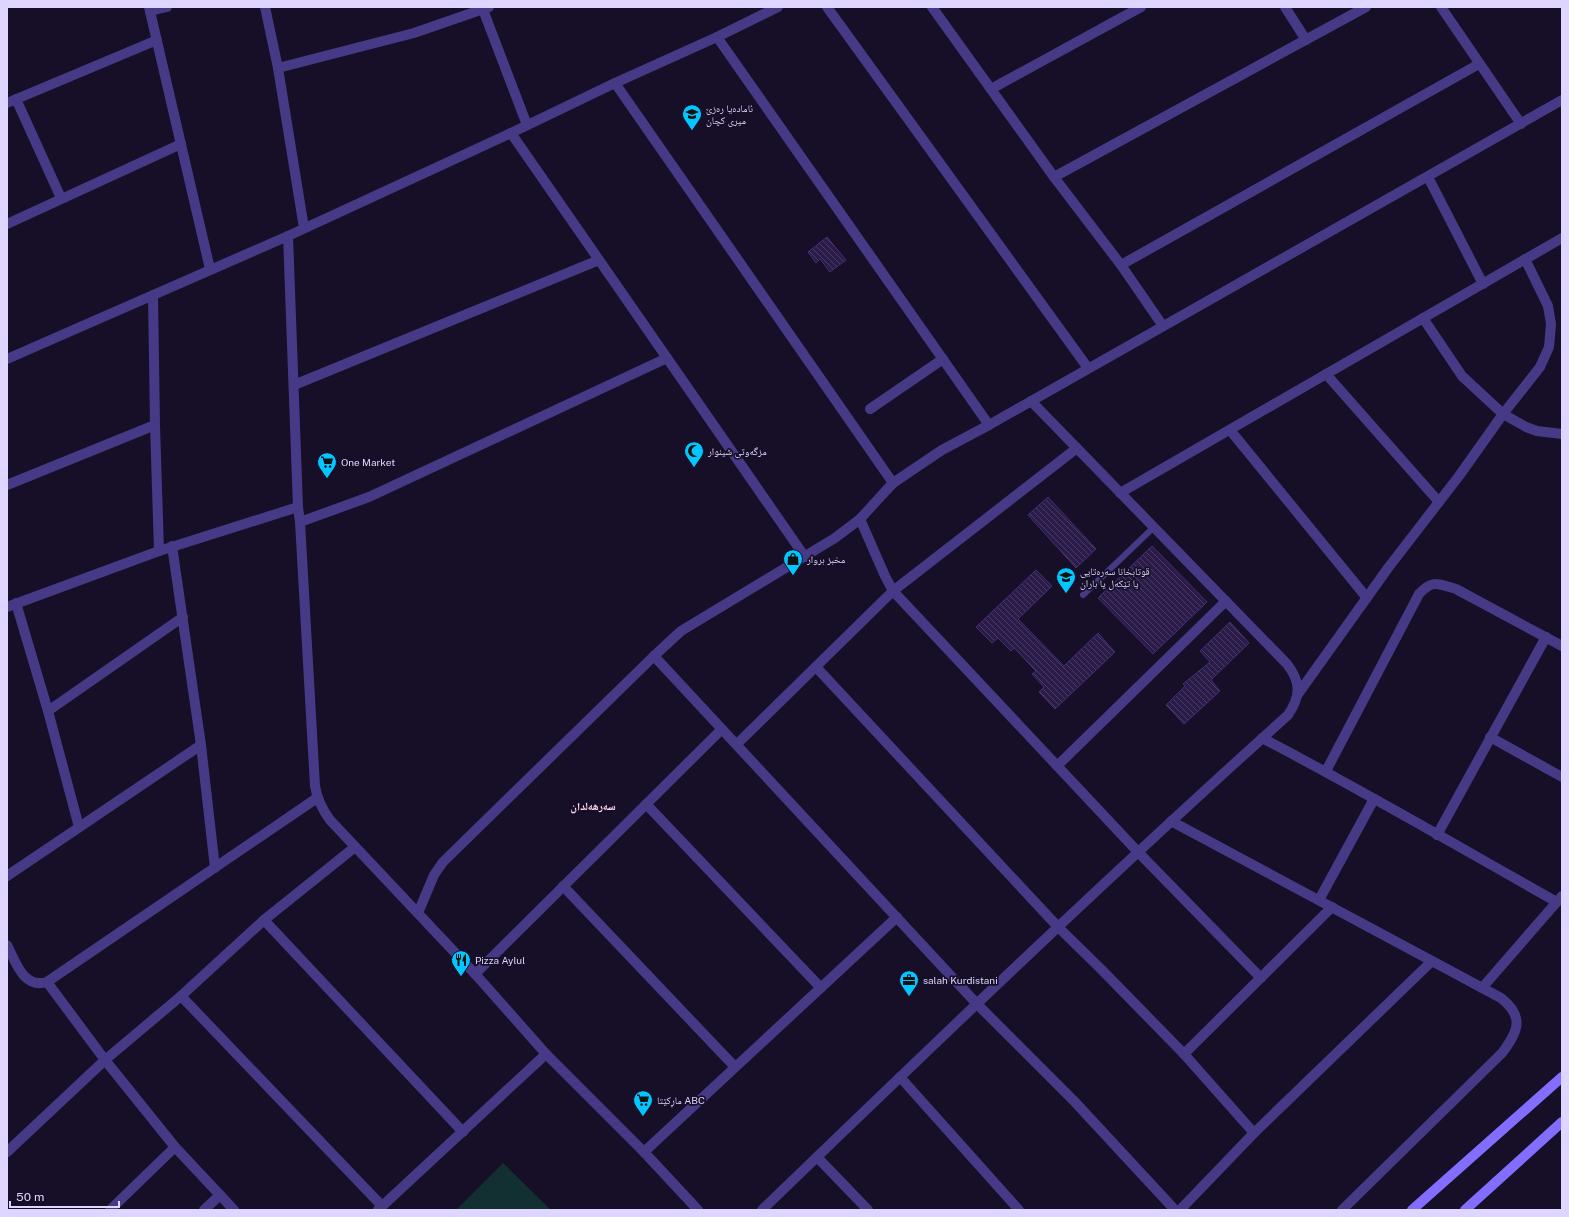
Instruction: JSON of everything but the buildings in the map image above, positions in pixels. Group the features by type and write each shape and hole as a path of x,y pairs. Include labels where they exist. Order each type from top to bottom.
{"main road":[{"path":"1412,1210 1562,1077"},
{"path":"1465,1210 1562,1122"}],"street":[{"path":"167,7 149,9 210,269"},
{"path":"265,7 278,68 304,228"},
{"path":"7,359 288,236 512,133 778,7"},
{"path":"827,7 1088,368"},
{"path":"932,7 1163,326"},
{"path":"991,89 1141,7"},
{"path":"1285,7 1306,40"},
{"path":"1054,177 1366,7"},
{"path":"1441,7 1521,124"},
{"path":"278,68 414,33 485,8 527,125"},
{"path":"717,37 990,425"},
{"path":"61,198 11,101 157,40"},
{"path":"1120,265 1479,64"},
{"path":"615,83 893,483"},
{"path":"418,913 434,874 443,862 681,631 835,538 860,519 893,483 942,450 990,425 1562,100"},
{"path":"512,133 805,557"},
{"path":"7,224 181,144"},
{"path":"1428,177 1483,284"},
{"path":"288,236 298,507 314,778 317,798 330,820 475,974 546,1054 644,1152 698,1210"},
{"path":"1120,493 1562,238"},
{"path":"762,1210 1138,852 1288,715 1294,706 1298,694 1388,568 1459,476 1503,414 1540,368 1549,347 1551,324 1548,306 1525,259"},
{"path":"294,385 600,260"},
{"path":"153,295 159,550"},
{"path":"1423,318 1462,376 1503,414 1526,428 1562,434"},
{"path":"300,522 369,497 667,358"},
{"path":"870,409 943,359"},
{"path":"1326,374 1439,502"},
{"path":"1032,401 1287,664 1293,672 1297,682 1298,694"},
{"path":"7,485 155,425"},
{"path":"1230,430 1367,598"},
{"path":"737,744 893,591 1077,448"},
{"path":"79,827 48,711 12,605 159,550 224,532 298,507"},
{"path":"860,519 893,591 1138,852 1261,978"},
{"path":"172,546 201,745 215,868"},
{"path":"1326,771 1419,594 1426,586 1439,584 1456,589 1562,646"},
{"path":"1057,766 1226,602"},
{"path":"48,711 183,617"},
{"path":"1437,835 1546,637"},
{"path":"654,656 977,1004 1074,1101 1176,1210"},
{"path":"816,667 1059,928 1184,1054 1254,1132"},
{"path":"475,974 722,729"},
{"path":"1490,737 1562,777"},
{"path":"1262,738 1326,771 1437,835 1560,899 1482,988"},
{"path":"7,876 201,745"},
{"path":"7,945 23,975 28,980 40,984 48,982 317,798"},
{"path":"1319,900 1374,799"},
{"path":"646,804 820,988"},
{"path":"1171,821 1501,998 1511,1006 1515,1014 1517,1023 1512,1040 1489,1067 1342,1210"},
{"path":"7,1152 105,1060 181,996 264,920 356,847"},
{"path":"563,886 735,1067"},
{"path":"1184,1054 1332,907"},
{"path":"644,1152 897,917"},
{"path":"264,920 463,1132"},
{"path":"1180,1210 1254,1132 1432,961"},
{"path":"48,982 105,1060 175,1147 234,1210"},
{"path":"181,996 380,1208 546,1054"},
{"path":"900,1077 1019,1210"},
{"path":"110,1210 175,1147"},
{"path":"818,1156 868,1210"},
{"path":"204,1210 220,1195"}],"lane":[{"path":"1083,595 1154,527"}],"green space":[{"path":"503,1163 551,1210 456,1210"}],"place":[{"name":"ئامادەيا رەزێ ميرى كچان","path":"692,131"},
{"name":"مزگەوتی شينوار","path":"694,468"},
{"name":"One Market","path":"327,479"},
{"name":"مخبز بروار","path":"793,576"},
{"name":"قوتابخانا سەرەتایی یا تێکەل یا باران","path":"1066,594"},
{"name":"Pizza Aylul","path":"461,977"},
{"name":"salah Kurdistani","path":"909,997"},
{"name":"ماڕکێتا ABC","path":"643,1117"}],"district":[{"name":"سەرهەلدان","path":"593,806"}]}
